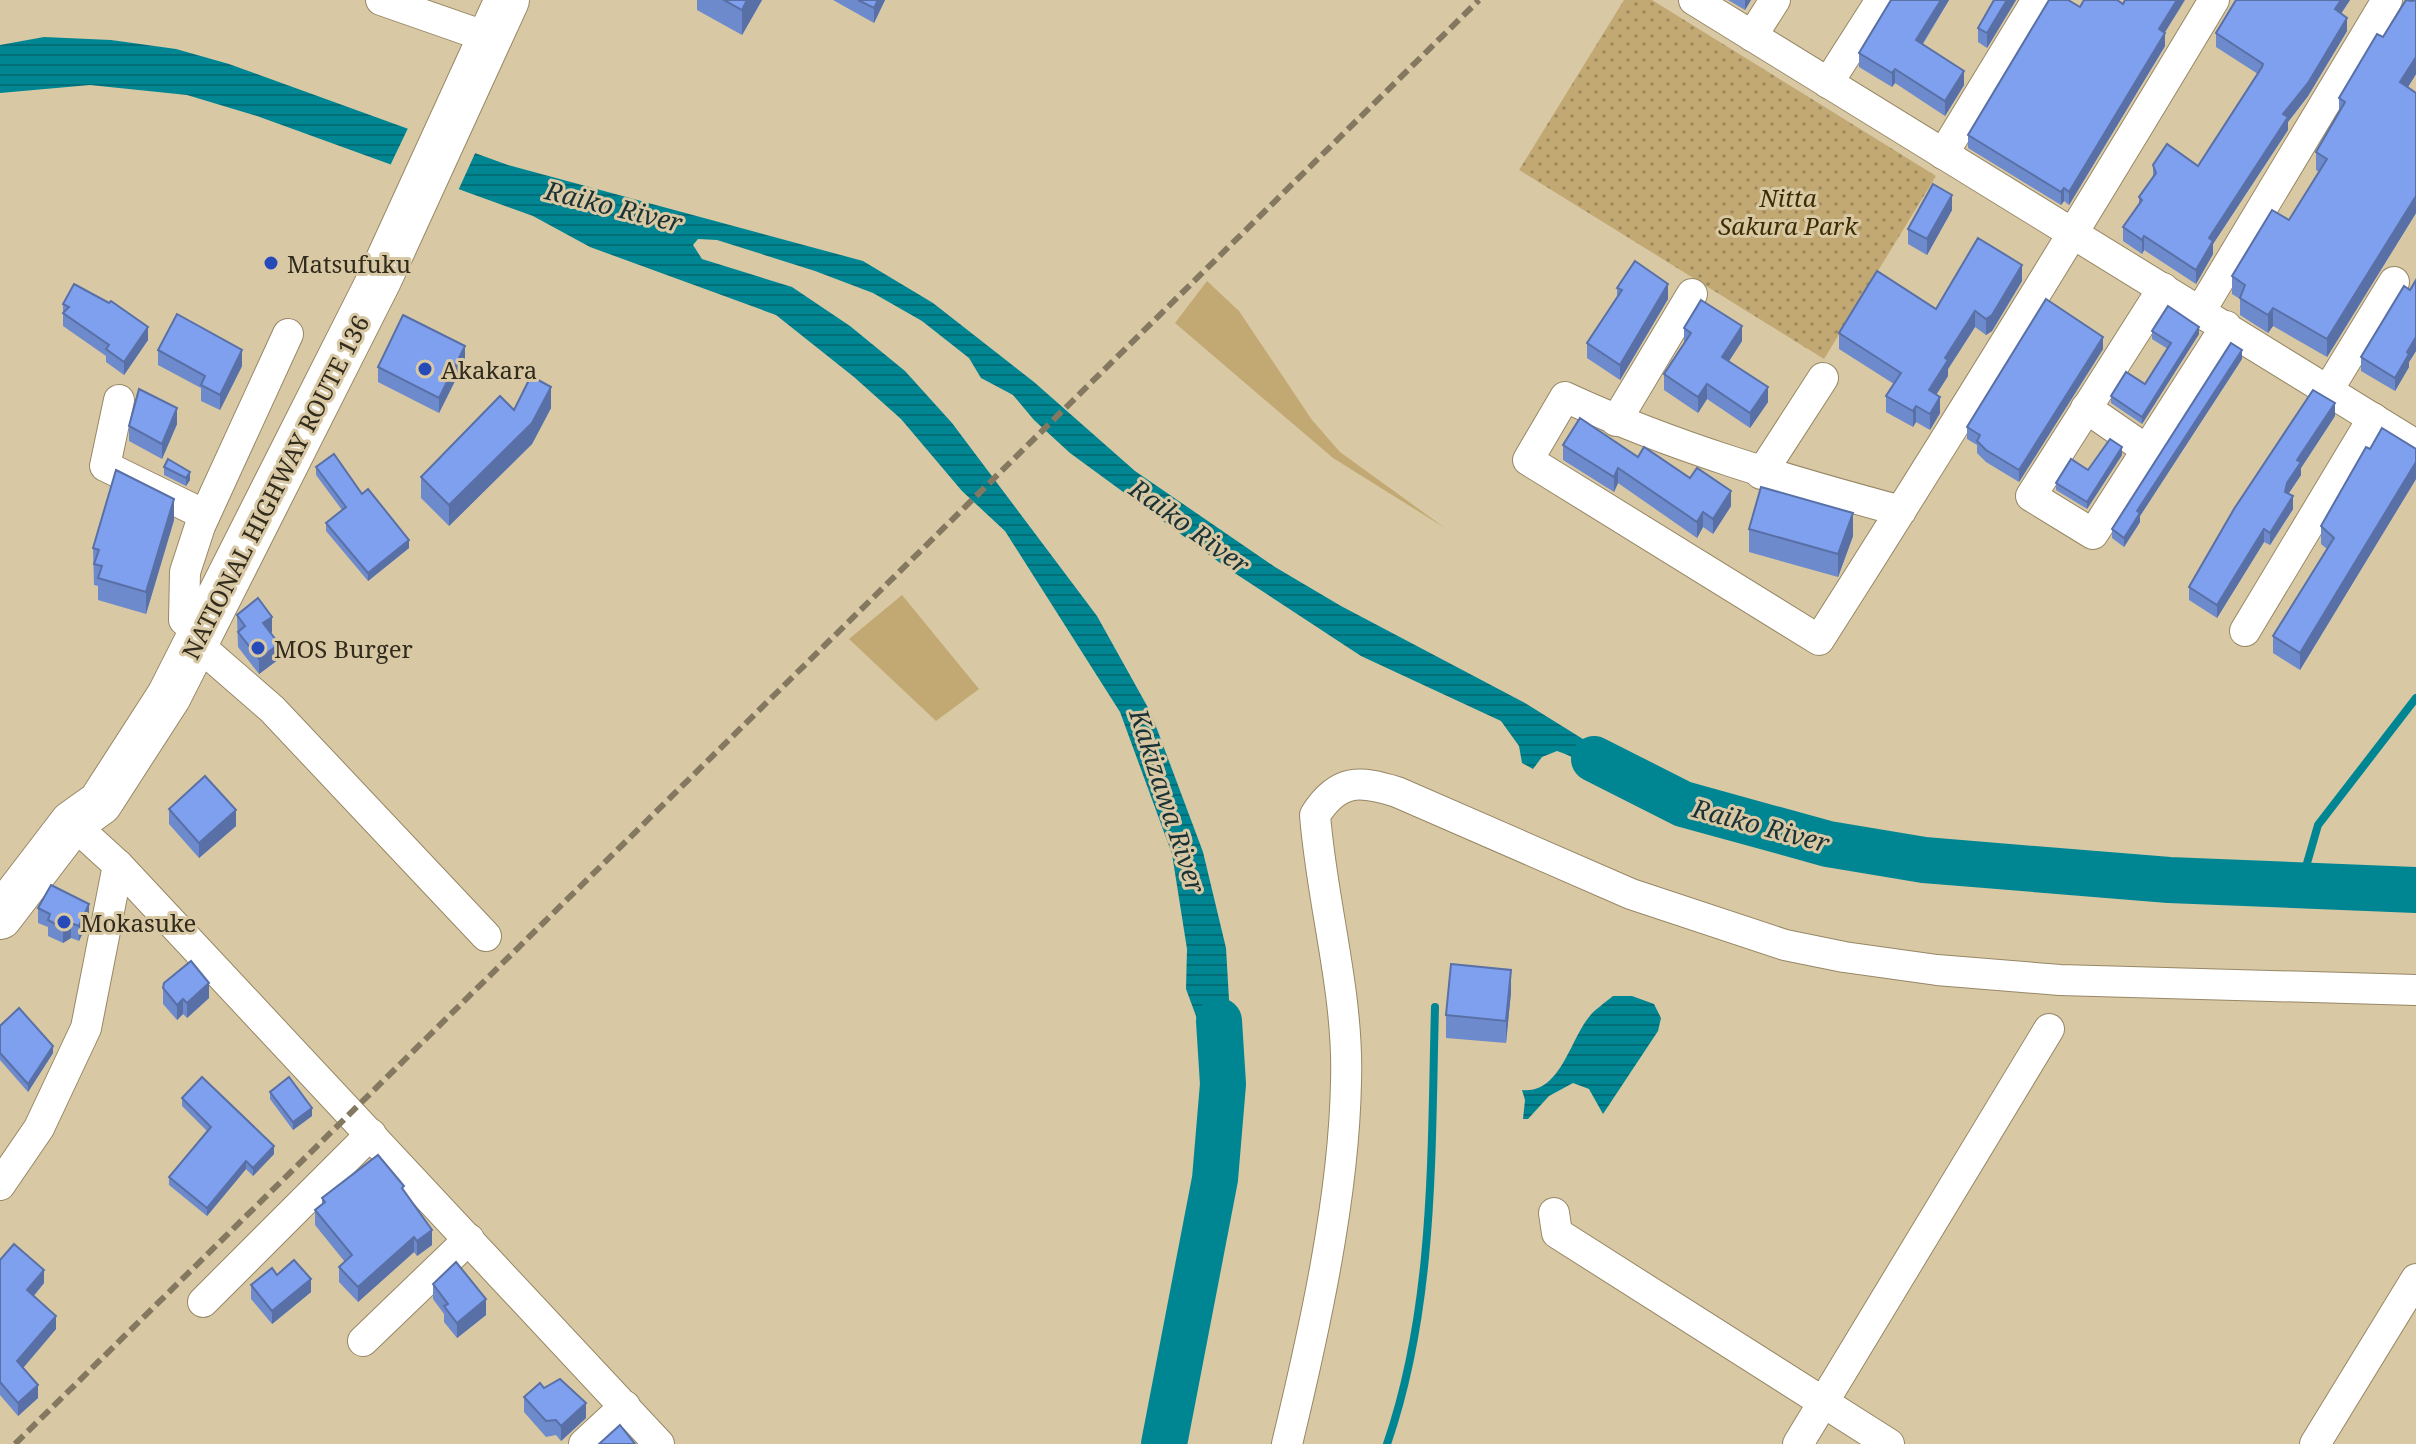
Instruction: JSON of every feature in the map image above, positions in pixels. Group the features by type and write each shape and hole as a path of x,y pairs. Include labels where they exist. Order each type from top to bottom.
{"highway":[{"name":"NATIONAL HIGHWAY ROUTE 136","path":"0,917 72,823 100,803 169,696 190,632 385,245 484,30"}],"street":[{"path":"381,0 484,30"},
{"path":"1694,0 2416,445"},
{"path":"1752,36 1775,0"},
{"path":"1828,83 1881,0"},
{"path":"1943,154 2037,0"},
{"path":"1901,511 1761,474 1616,421 1565,397 1528,460 1819,640 1901,511 2072,235 2214,0"},
{"path":"2201,310 2387,0"},
{"path":"2328,390 2394,282"},
{"path":"2163,288 2031,496 2093,534 2226,326"},
{"path":"1616,421 1692,294"},
{"path":"288,334 205,515 185,572 190,632 272,709 486,936"},
{"path":"1761,474 1823,378"},
{"path":"119,400 105,466 205,515"},
{"path":"2086,408 2147,450"},
{"path":"2245,631 2373,418"},
{"path":"1287,1444 1305,1369 1340,1164 1347,1080 1339,989 1315,815 1326,797 1345,787 1367,782 1397,792 1631,894 1785,945 1844,957 1937,970 2060,980 2416,990"},
{"path":"72,823 118,865 234,993 371,1134 659,1444"},
{"path":"0,1185 39,1128 86,1028 118,865"},
{"path":"1798,1444 2049,1029"},
{"path":"203,1302 371,1134"},
{"path":"1554,1213 1557,1233 1889,1444"},
{"path":"363,1341 469,1239"},
{"path":"2315,1444 2416,1279"},
{"path":"584,1444 625,1406"}],"green space":[{"name":"Nitta Sakura Park","path":"1624,0 1652,0 1936,176 1824,359 1519,170"},
{"path":"1207,281 1239,311 1312,420 1340,452 1445,528 1333,458 1175,323"},
{"path":"902,595 979,689 936,721 849,639"}],"water":[{"path":"44,37 111,40 176,49 229,64 508,165 863,261 933,303 1034,382 1135,471 1275,567 1341,606 1525,703 1652,782 1647,798 1557,751 1542,757 1533,769 1522,763 1519,746 1501,721 1361,656 1227,568 1070,453 1034,420 1013,395 981,378 969,358 922,321 873,293 815,271 717,240 698,239 693,245 702,259 792,287 850,326 905,371 952,423 1097,616 1151,713 1203,852 1226,948 1234,1085 1210,1084 1202,1032 1186,989 1187,949 1172,854 1120,712 1005,531 962,491 901,419 776,315 590,247 533,216 257,116 187,95 90,85 0,93 0,45"},
{"path":"1613,996 1632,996 1654,1004 1661,1018 1658,1031 1603,1114 1589,1089 1573,1083 1549,1096 1528,1119 1523,1119 1525,1100 1522,1090 1546,1084 1555,1075 1589,1017"}],"pier":[{"path":"410,124 477,149 457,193 388,170"}],"building":[{"path":"724,0 747,0 742,10"},
{"path":"858,0 878,0 874,8"},
{"path":"1891,0 1941,0 1916,40 1964,71 1945,101 1895,69 1892,73 1859,53"},
{"path":"1994,0 2007,0 1987,33 1978,28"},
{"path":"2049,0 2068,0 2080,7 2084,0 2117,0 2123,4 2125,0 2177,0 2159,29 2165,33 2069,192 2064,188 2061,192 1968,135"},
{"path":"2236,0 2341,0 2335,9 2347,18 2308,83 2283,114 2288,117 2209,238 2213,241 2196,270 2144,236 2142,240 2123,227 2142,200 2139,197 2156,173 2153,165 2167,144 2198,166 2262,67 2263,64 2216,33"},
{"path":"2406,0 2416,0 2416,57 2400,82 2416,93 2416,196 2327,339 2273,308 2268,315 2240,298 2245,285 2232,276 2272,210 2289,220 2327,159 2316,152 2345,102 2339,98 2377,34 2383,37"},
{"path":"1933,184 1952,195 1927,239 1908,229"},
{"path":"1978,238 2022,265 1992,315 1986,319 1975,311 1945,358 1948,360 1929,390 1940,397 1930,414 1916,406 1913,411 1886,396 1901,373 1839,333 1877,271 1936,309"},
{"path":"1635,261 1668,284 1620,365 1587,343 1622,290 1617,288"},
{"path":"2416,280 2416,337 2395,378 2361,357 2404,286 2410,290"},
{"path":"74,284 109,303 111,301 148,327 124,362 106,349 109,345 63,313 69,307 63,304"},
{"path":"2046,299 2103,337 2019,470 1986,450 1977,441 1980,435 1967,427"},
{"path":"1701,300 1742,326 1722,357 1768,387 1750,413 1707,384 1698,397 1664,374 1691,333 1684,328"},
{"path":"2168,306 2199,327 2142,417 2111,396 2126,372 2145,384 2171,343 2152,331"},
{"path":"177,314 242,350 220,395 201,385 205,376 158,350"},
{"path":"403,315 465,346 439,398 378,367"},
{"path":"2231,343 2242,350 2137,511 2140,513 2124,538 2112,529"},
{"path":"531,376 551,387 532,423 449,505 421,477 500,396 514,410"},
{"path":"139,389 177,408 162,444 129,426"},
{"path":"2313,390 2335,403 2297,460 2301,462 2287,483 2285,492 2293,496 2270,533 2264,529 2217,605 2189,587 2234,509"},
{"path":"1580,418 1638,457 1644,447 1690,478 1697,468 1731,491 1713,519 1703,512 1697,522 1618,468 1614,477 1563,445"},
{"path":"2382,428 2416,449 2416,462 2300,653 2273,636 2334,538 2321,526 2366,447 2370,449"},
{"path":"2110,439 2122,447 2087,502 2056,483 2071,459 2088,470"},
{"path":"334,454 362,494 368,489 409,540 368,573 326,523 346,507 316,467"},
{"path":"168,459 190,472 186,478 164,467"},
{"path":"116,470 174,499 146,592 98,578 102,566 94,564 99,550 93,548"},
{"path":"1761,487 1853,513 1838,554 1749,529"},
{"path":"258,598 272,617 263,623 279,644 259,659 238,632 245,626 237,615"},
{"path":"205,776 236,810 199,843 169,809"},
{"path":"51,885 89,904 79,926 71,923 63,928 48,920 50,914 38,908"},
{"path":"191,961 209,983 187,1003 183,999 177,1005 163,988 164,983"},
{"path":"1451,964 1511,970 1506,1021 1446,1015"},
{"path":"19,1008 53,1046 28,1084 0,1053 0,1026"},
{"path":"202,1077 274,1146 253,1168 246,1161 207,1208 169,1177 211,1127 182,1098"},
{"path":"289,1077 312,1108 293,1122 270,1092"},
{"path":"378,1155 404,1186 402,1188 432,1230 417,1241 414,1237 358,1287 339,1267 352,1255 315,1210 325,1202 322,1198"},
{"path":"14,1244 44,1270 27,1290 56,1316 17,1361 38,1385 18,1403 0,1382 0,1260"},
{"path":"294,1260 311,1279 272,1311 251,1285 272,1268 277,1275"},
{"path":"456,1262 486,1299 457,1323 433,1284"},
{"path":"560,1379 586,1403 561,1426 556,1420 546,1421 524,1397 540,1383 544,1388"},
{"path":"620,1425 635,1444 599,1444"}],"waterway":[{"path":"2301,884 2318,825 2416,698"},
{"name":"Raiko River","path":"1594,759 1683,804 1828,844 1924,860 2169,880 2416,890"},
{"path":"1387,1444 1403,1391 1422,1283 1431,1172 1435,1007"},
{"name":"Kakizawa River","path":"1164,1444 1215,1179 1223,1084 1219,1021"}],"railway":[{"path":"15,1444 1479,0"}],"place":[{"name":"Matsufuku","path":"271,263"},
{"name":"Akakara","path":"425,369"},
{"name":"MOS Burger","path":"258,648"},
{"name":"Mokasuke","path":"64,922"}]}
